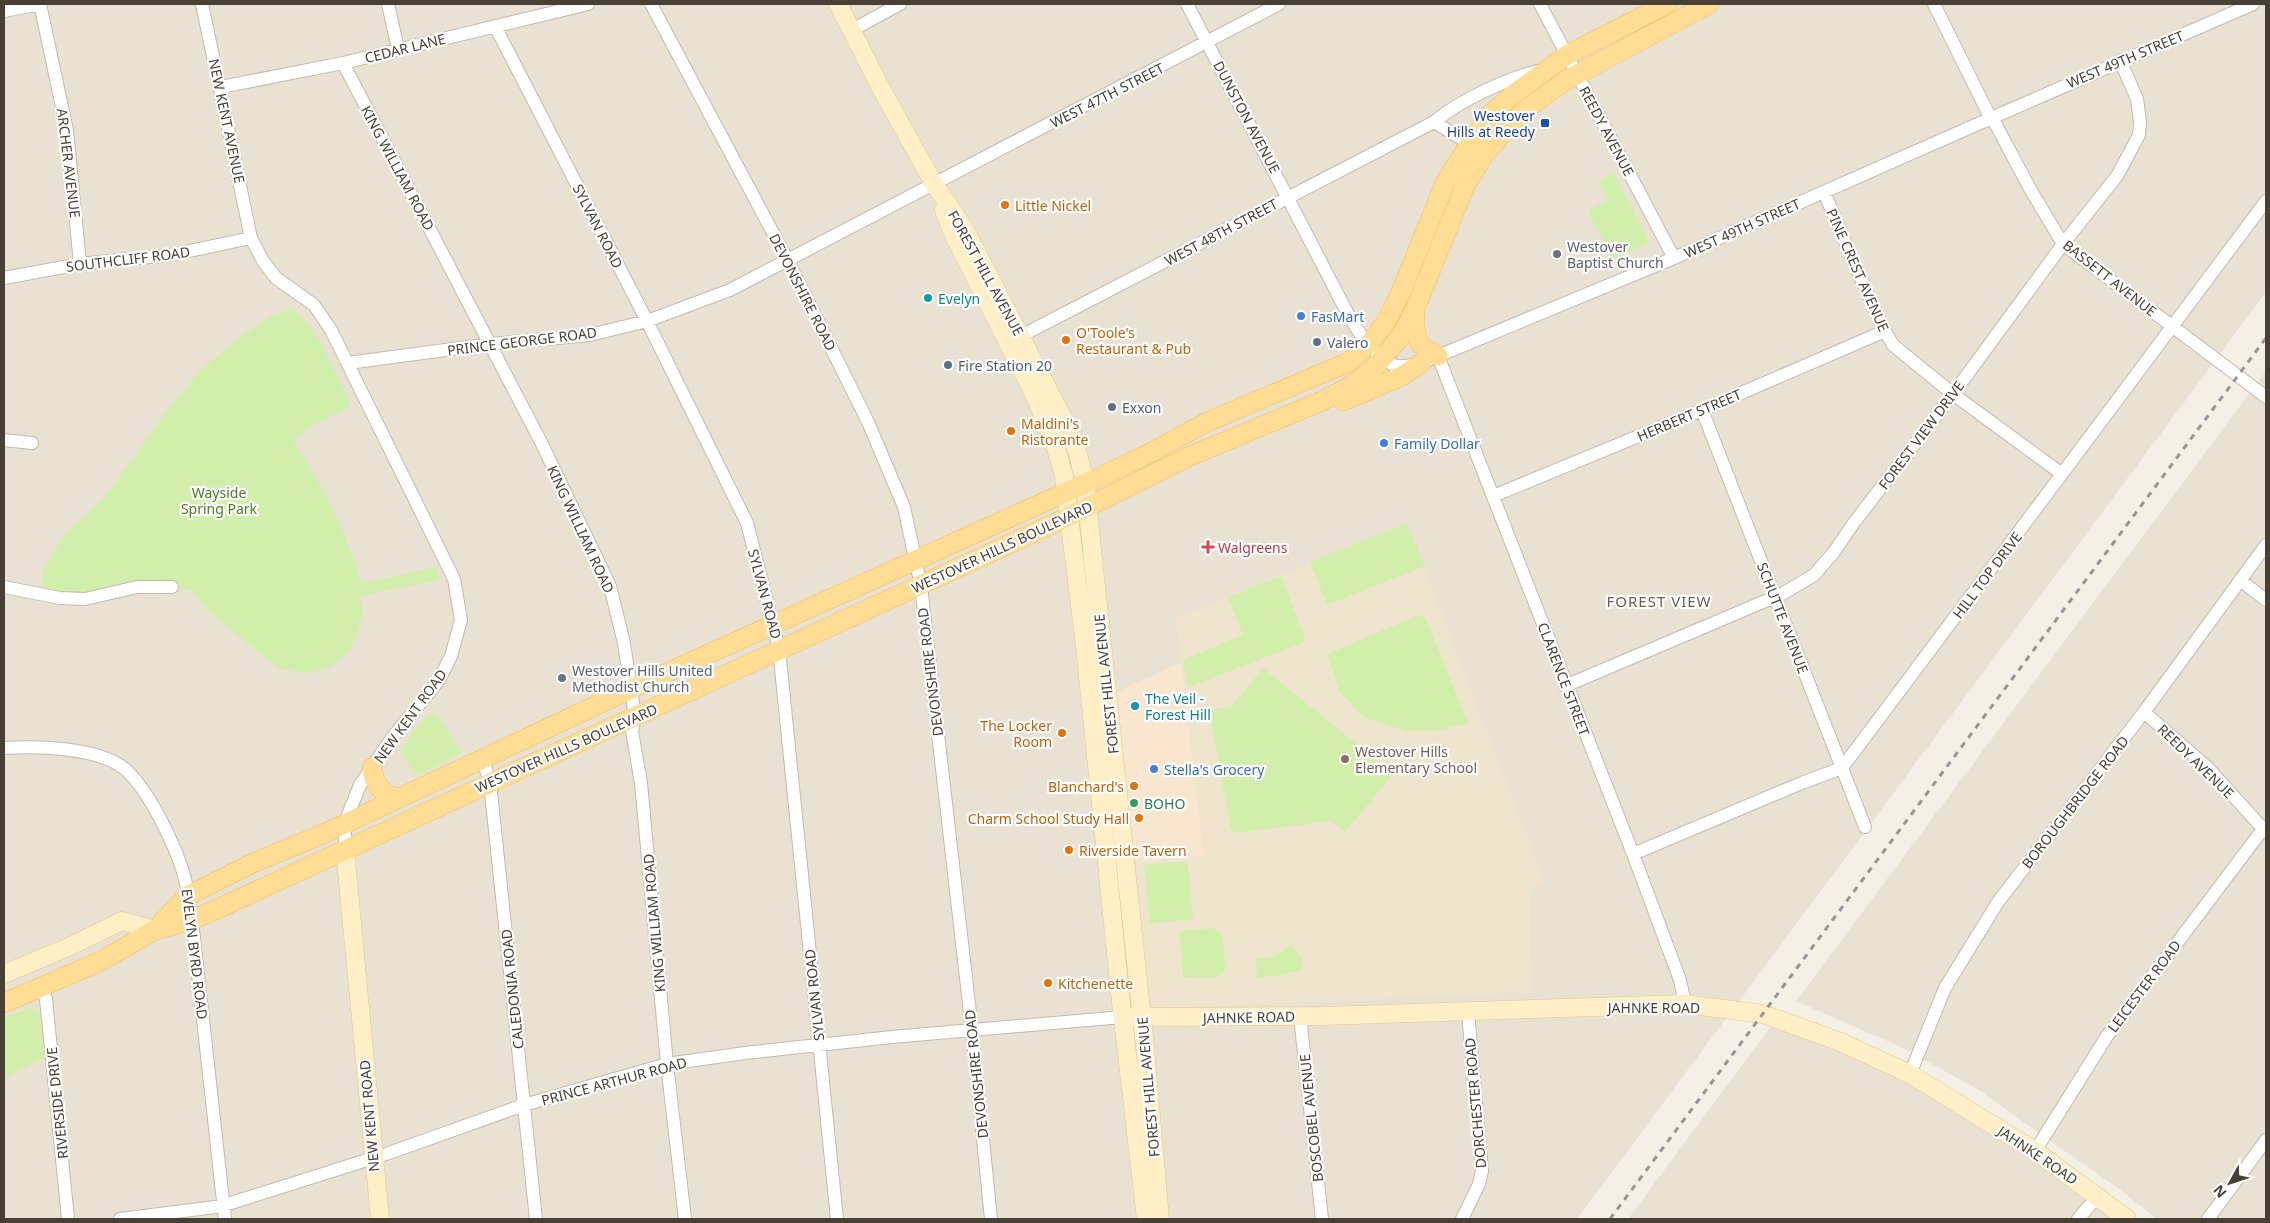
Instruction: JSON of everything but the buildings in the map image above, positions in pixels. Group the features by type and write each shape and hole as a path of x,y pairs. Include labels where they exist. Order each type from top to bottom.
{"main road":[{"name":"FOREST HILL AVENUE","path":"838,4 883,92 934,184 964,228 1015,339 1053,438 1067,492 1146,1219"},
{"name":"WESTOVER HILLS BOULEVARD","path":"155,930 187,896 631,689 1085,484 1150,453 1207,422 1340,367 1369,344 1392,311 1446,181 1490,116 1546,69 1567,55 1666,4"},
{"name":"WESTOVER HILLS BOULEVARD","path":"4,1003 101,961 155,930 192,920 921,586 1070,516 1195,454 1308,407 1352,385 1384,358 1402,335 1415,310 1465,186 1484,155 1526,109 1577,74 1709,4"},
{"path":"1308,407 1346,400 1402,376 1429,359 1426,350 1418,342 1416,336 1415,310"},
{"name":"FOREST HILL AVENUE","path":"1015,339 1074,441 1085,484 1141,1017 1160,1219"},
{"path":"372,768 373,778 378,787 387,796 397,798"},
{"name":"NEW KENT ROAD","path":"345,850 380,1219"},
{"path":"4,974 64,949 122,921 155,930"},
{"name":"JAHNKE ROAD","path":"1123,1017 1300,1016 1686,1004 1763,1014 1838,1041 1910,1074 2035,1151 2127,1219"}],"street":[{"path":"4,11 40,4"},
{"name":"ARCHER AVENUE","path":"40,4 67,130 80,264"},
{"name":"NEW KENT AVENUE","path":"202,4 221,87 251,238"},
{"path":"388,4 398,49"},
{"name":"CEDAR LANE","path":"221,87 343,63 588,4"},
{"name":"DEVONSHIRE ROAD","path":"651,4 788,261 868,422 904,507 921,586 972,1030 991,1219"},
{"path":"852,30 900,4"},
{"name":"DUNSTON AVENUE","path":"1187,4 1350,318 1369,344 1384,358"},
{"name":"WEST 47TH STREET","path":"934,184 1279,4"},
{"name":"REEDY AVENUE","path":"1540,4 1674,258"},
{"name":"BASSETT AVENUE","path":"1934,4 2029,187 2063,244 2266,397"},
{"name":"WEST 49TH STREET","path":"1384,358 1398,366 1429,359 1674,258 2120,60 2253,4"},
{"name":"SYLVAN ROAD","path":"495,26 647,321 747,523 780,649 818,1045 837,1219"},
{"name":"FOREST VIEW DRIVE","path":"1566,686 1775,597 1814,575 1834,552 2063,244 2117,176 2139,135 2140,111 2137,99 2120,60"},
{"name":"KING WILLIAM ROAD","path":"343,63 541,442 610,586 624,643 635,717 632,731 641,783 667,1064 685,1219"},
{"name":"WEST 48TH STREET","path":"1015,339 1434,122 1446,113 1505,82 1546,69"},
{"path":"1434,122 1470,143 1484,155"},
{"name":"PRINCE GEORGE ROAD","path":"348,363 490,344 590,335 647,321 730,290 934,184"},
{"name":"PINE CREST AVENUE","path":"1824,192 1885,331 1893,345 1953,394 2062,474"},
{"name":"HILL TOP DRIVE","path":"1842,768 2266,200"},
{"name":"SOUTHCLIFF ROAD","path":"4,278 80,264 170,255 251,238"},
{"name":"NEW KENT ROAD","path":"251,238 263,261 276,278 314,305 331,330 454,579 461,620 451,656 439,680 392,738 360,785 345,822 345,850"},
{"name":"HERBERT STREET","path":"1492,496 1702,410 1885,331"},
{"name":"CLARENCE STREET","path":"1429,359 1492,496 1633,854 1680,980 1686,1004"},
{"name":"SCHUTTE AVENUE","path":"1702,410 1865,827"},
{"path":"4,440 32,443"},
{"name":"BOROUGHBRIDGE ROAD","path":"1910,1074 1944,988 1998,902 2144,712 2266,546"},
{"path":"2240,580 2266,600"},
{"path":"4,587 60,598 85,599 138,587 172,587"},
{"name":"REEDY AVENUE","path":"2144,712 2208,768 2264,830"},
{"name":"EVELYN BYRD ROAD","path":"4,748 50,747 104,758 125,769 140,786 174,848 185,880 192,920 225,1219"},
{"name":"CALEDONIA ROAD","path":"482,760 490,783 536,1219"},
{"path":"1633,854 1804,782 1842,768"},
{"name":"LEICESTER ROAD","path":"2035,1151 2107,1036 2264,830"},
{"name":"RIVERSIDE DRIVE","path":"41,988 46,999 68,1219"},
{"name":"DORCHESTER ROAD","path":"1462,1219 1479,1184 1482,1171 1468,1012"},
{"name":"BOSCOBEL AVENUE","path":"1300,1016 1322,1219"},
{"name":"PRINCE ARTHUR ROAD","path":"120,1219 223,1205 373,1158 524,1105 667,1064 818,1045 1123,1017"},
{"path":"2208,1219 2266,1140"},
{"path":"2078,1219 2098,1196"}],"shaded area":[{"path":"4,4 2266,4 2266,292 1577,1219 4,1219"},
{"path":"2266,371 2266,1219 2157,1219 2123,1192 1977,1089 1903,1048 1796,1001"},
{"name":"Westover Hills Elementary School","path":"1407,523 1545,883 1530,890 1531,992 1147,1009 1135,863 1204,855 1176,618"},
{"path":"1181,663 1204,855 1135,863 1116,692"},
{"path":"1771,1026 1806,1035 1900,1077 2043,1165 2116,1219 1628,1219"}],"green space":[{"path":"1613,173 1649,242 1614,260 1588,211 1608,200 1598,181"},
{"name":"Wayside Spring Park","path":"292,308 312,329 319,340 352,406 313,425 293,441 314,474 333,510 349,546 362,583 437,567 438,580 360,596 362,615 358,632 348,653 328,668 309,673 281,669 268,660 207,610 191,590 172,587 110,599 42,594 43,570 66,533 103,500 165,413 200,371 232,343 273,315"},
{"path":"1407,523 1425,566 1327,605 1310,562"},
{"path":"1281,576 1306,641 1187,688 1183,660 1243,635 1228,597"},
{"path":"1419,615 1425,617 1427,621 1468,723 1440,730 1406,731 1363,717 1340,692 1327,654"},
{"path":"1263,668 1393,774 1345,832 1332,821 1236,833 1231,829 1209,710 1231,707"},
{"path":"434,710 462,753 416,776 401,751 412,733"},
{"path":"1187,861 1193,919 1150,924 1144,865"},
{"path":"1215,928 1223,937 1224,973 1218,977 1183,978 1180,933 1182,930"},
{"path":"1291,945 1300,956 1301,970 1275,976 1257,977 1256,959 1273,957"},
{"path":"31,1008 39,1012 44,1058 4,1078 4,1017"}],"railway":[{"path":"1610,1219 2266,338"}],"place":[{"name":"Westover Hills at Reedy","path":"1545,123"},
{"name":"Little Nickel","path":"1005,205"},
{"name":"Westover Baptist Church","path":"1557,254"},
{"name":"Evelyn","path":"928,298"},
{"name":"FasMart","path":"1301,316"},
{"name":"O'Toole's Restaurant & Pub","path":"1066,340"},
{"name":"Valero","path":"1317,342"},
{"name":"Fire Station 20","path":"948,365"},
{"name":"Exxon","path":"1112,407"},
{"name":"Maldini's Ristorante","path":"1011,431"},
{"name":"Family Dollar","path":"1384,443"},
{"name":"Walgreens","path":"1208,547"},
{"name":"Westover Hills United Methodist Church","path":"562,678"},
{"name":"The Veil - Forest Hill","path":"1135,706"},
{"name":"The Locker Room","path":"1062,733"},
{"name":"Westover Hills Elementary School","path":"1345,759"},
{"name":"Stella's Grocery","path":"1154,769"},
{"name":"Blanchard's","path":"1134,786"},
{"name":"BOHO","path":"1134,803"},
{"name":"Charm School Study Hall","path":"1139,818"},
{"name":"Riverside Tavern","path":"1069,850"},
{"name":"Kitchenette","path":"1048,983"}],"district":[{"name":"FOREST VIEW","path":"1659,601"}]}
